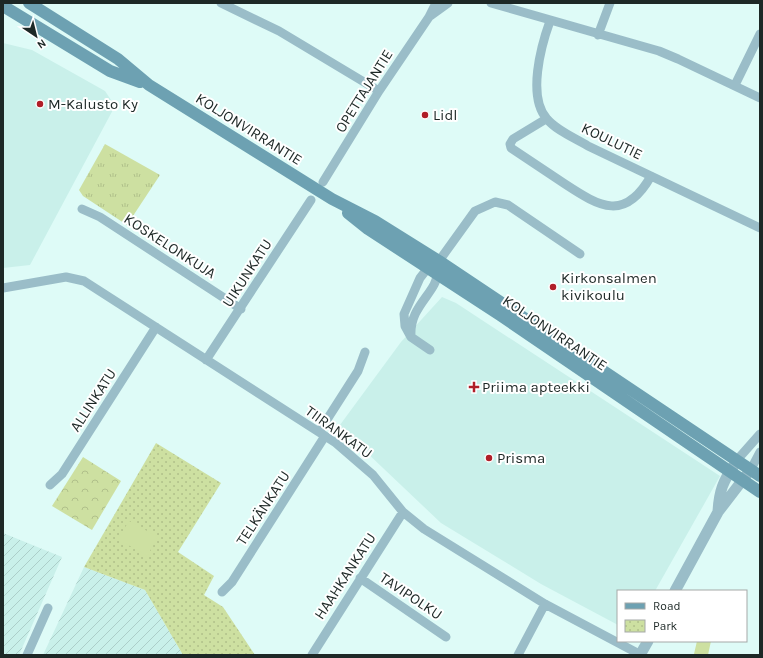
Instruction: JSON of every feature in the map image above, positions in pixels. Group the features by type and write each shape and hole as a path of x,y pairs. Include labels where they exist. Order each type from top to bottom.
{"main road":[{"path":"29,3 118,59 149,85"},
{"path":"3,6 110,71 149,85"},
{"name":"KOLJONVIRRANTIE","path":"149,85 332,199 375,221 439,261 755,473"},
{"name":"KOLJONVIRRANTIE","path":"332,199 368,229 427,269 500,315 760,492"}],"street":[{"path":"221,3 279,31 379,91"},
{"name":"OPETTAJANTIE","path":"323,182 379,91 429,17 436,3"},
{"name":"OPETTAJANTIE","path":"429,17 448,3"},
{"path":"491,3 598,35 613,37 659,51 735,85 760,98"},
{"path":"598,35 610,3"},
{"name":"KOULUTIE","path":"550,21 538,70 537,90 538,104 546,119 566,134 760,228"},
{"path":"735,85 760,34"},
{"path":"546,119 513,139 510,144 512,148 593,202 610,206 627,202 639,194 651,176"},
{"name":"UIKUNKATU","path":"206,360 241,309 310,200"},
{"path":"430,350 411,337 405,326 404,314 417,284 427,269 439,261 475,212 495,202 508,205 580,254"},
{"name":"KOSKELONKUJA","path":"82,209 100,217 241,309"},
{"path":"411,337 413,317 438,275 439,261"},
{"name":"TIIRANKATU","path":"3,288 55,278 76,279 84,282 322,434 368,471 403,512 424,529 545,604 640,655"},
{"name":"ALLINKATU","path":"50,485 62,474 156,328"},
{"name":"TELKÄNKATU","path":"222,592 232,582 322,434 358,372 365,352"},
{"path":"718,512 719,494 730,471 737,460 760,434"},
{"path":"676,590 718,512 744,480 755,473 760,452"},
{"name":"HAAHKANKATU","path":"312,655 403,512"},
{"name":"TAVIPOLKU","path":"360,578 446,637"},
{"path":"518,655 545,604"},
{"path":"27,655 48,608"},
{"path":"640,655 647,642"}],"shaded area":[{"path":"3,43 32,50 105,91 115,106 30,265 3,268"},
{"path":"442,297 456,303 720,476 656,590 617,590 617,624 541,584 441,523 364,450 337,429 401,342"},
{"path":"3,533 62,557 19,655 3,655"},
{"path":"84,567 145,590 183,655 43,655"}],"green space":[{"path":"105,144 160,175 127,225 83,196 79,190"},
{"path":"156,443 221,483 178,552 214,576 204,595 223,607 255,655 183,655 145,590 84,567"},
{"path":"83,457 121,481 92,530 52,506"},
{"path":"129,521 158,537 147,556 118,539"},
{"path":"697,642 711,642 708,655 694,654"}],"place":[{"name":"M-Kalusto Ky","path":"40,104"},
{"name":"Lidl","path":"425,115"},
{"name":"Kirkonsalmen kivikoulu","path":"553,287"},
{"name":"Priima apteekki","path":"474,387"},
{"name":"Prisma","path":"489,458"}]}
